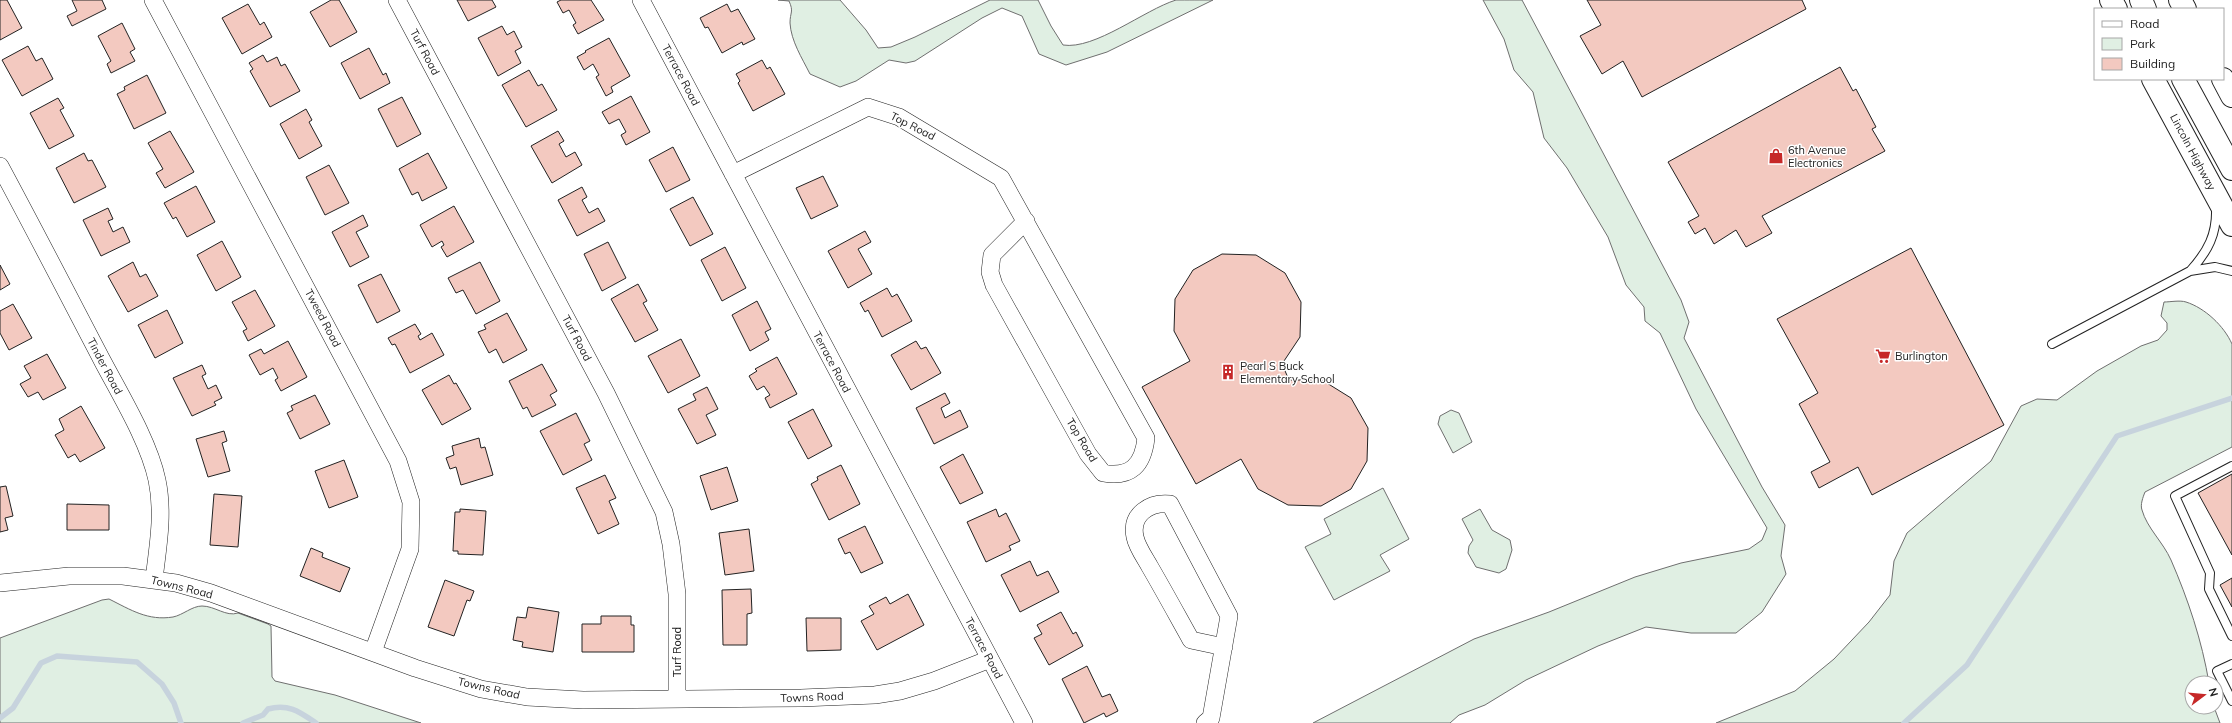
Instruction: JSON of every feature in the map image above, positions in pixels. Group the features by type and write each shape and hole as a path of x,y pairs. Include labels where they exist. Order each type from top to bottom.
{"main road":[{"name":"Lincoln Highway","path":"2155,80 2232,225"},
{"path":"2184,80 2232,169"},
{"path":"2224,80 2232,96"}],"street":[{"name":"Tweed Road","path":"153,0 398,461 411,502 410,549 373,652"},
{"name":"Turf Road","path":"397,0 606,393 664,512 671,544 677,594 677,699"},
{"name":"Terrace Road","path":"641,0 1024,723"},
{"name":"Top Road","path":"733,174 868,107 899,117 1002,178 1026,221 1146,438 1144,452 1138,465 1118,475 1103,473 1088,454 994,285 990,272 992,255 1026,221"},
{"name":"Tinder Road","path":"0,166 125,403 148,453 157,479 160,505 161,531 154,579"},
{"path":"1205,723 1211,718 1224,648 1229,616 1170,504 1159,503 1147,507 1140,514 1134,525 1135,538 1146,560 1191,640 1224,648"},
{"name":"Towns Road","path":"0,583 69,576 123,576 154,579 211,593 373,652 481,689 527,697 583,700 801,698 875,695 900,692 934,681 990,659"}],"lane":[{"path":"2190,271 2209,247 2214,234 2216,219 2215,193"},
{"path":"2052,344 2190,271 2215,267 2232,271"},
{"path":"2232,466 2175,496 2210,573 2209,589 2232,636"},
{"path":"2232,664 2217,671 2232,701"}],"green space":[{"path":"778,0 840,0 866,30 878,48 891,47 915,37 990,0 1038,0 1051,26 1063,45 1076,45 1104,36 1163,5 1176,0 1213,0 1107,52 1066,65 1039,54 1022,16 1002,8 982,18 915,61 906,63 889,60 856,81 840,87 810,74 792,36 790,23 792,10 789,1"},
{"path":"1483,0 1522,0 1681,300 1689,322 1684,338 1762,487 1785,525 1781,556 1786,574 1762,612 1736,633 1691,633 1646,627 1598,646 1526,680 1485,705 1459,715 1450,723 1313,723 1474,639 1549,612 1635,577 1681,563 1749,549 1762,540 1767,528 1696,409 1660,333 1645,321 1644,307 1626,285 1608,237 1567,168 1544,138 1533,92 1514,70 1504,39"},
{"path":"2184,301 2207,313 2213,318 2229,337 2232,344 2232,447 2145,492 2141,506 2144,517 2171,560 2194,620 2206,667 2208,675 2184,675 2184,715 2217,715 2220,723 1716,723 1795,691 1834,659 1869,622 1890,595 1894,561 1907,533 1991,461 2021,406 2037,399 2057,400 2097,371 2141,346 2158,340 2167,330 2167,323 2161,316 2164,302"},
{"path":"1451,410 1459,413 1472,442 1453,453 1438,424 1440,416"},
{"path":"1383,488 1409,539 1380,555 1390,571 1334,600 1305,547 1331,534 1324,519"},
{"path":"1480,509 1492,530 1510,540 1512,550 1506,569 1499,573 1476,567 1468,553 1469,546 1473,540 1462,519"},
{"path":"109,599 140,614 148,616 164,618 173,617 198,606 207,606 229,614 238,613 268,624 271,626 272,677 275,681 335,695 421,723 0,723 0,638 102,600"}],"building":[{"path":"0,0 7,0 22,28 0,40"},
{"path":"72,0 102,0 106,9 72,26 67,16 77,11"},
{"path":"331,0 339,0 357,32 330,47 310,12"},
{"path":"457,0 492,0 496,7 468,21"},
{"path":"561,0 591,0 604,20 578,34 573,25 576,23 569,10 563,13 557,2"},
{"path":"1587,0 1802,0 1806,9 1642,97 1623,61 1602,74 1580,36 1601,25"},
{"path":"248,4 260,25 264,22 272,37 242,54 222,18"},
{"path":"727,4 731,12 738,9 755,39 743,45 742,42 722,53 708,27 705,28 700,18"},
{"path":"122,23 135,49 130,52 135,61 111,73 107,64 111,61 98,36"},
{"path":"502,26 507,35 514,31 522,47 515,51 521,63 498,76 478,38"},
{"path":"609,38 630,76 611,87 613,92 606,96 596,77 599,75 593,64 584,70 577,57"},
{"path":"28,46 36,61 42,58 53,79 22,96 2,60"},
{"path":"369,48 383,75 386,73 390,83 360,99 341,63"},
{"path":"263,55 267,62 277,57 281,66 285,64 300,91 270,107 250,71 253,69 249,63"},
{"path":"762,60 767,69 770,67 785,94 753,111 738,83 740,81 736,74"},
{"name":"6th Avenue Electronics","path":"1840,67 1853,91 1856,89 1876,127 1872,129 1885,151 1762,216 1772,233 1746,247 1736,230 1714,244 1705,228 1695,234 1688,222 1699,216 1668,162"},
{"path":"529,70 538,86 542,84 557,110 526,127 502,85"},
{"path":"147,75 166,113 134,129 117,94 125,90 124,87"},
{"path":"631,96 650,132 626,145 621,135 626,132 619,119 609,124 602,112"},
{"path":"402,97 421,134 397,147 378,109"},
{"path":"58,98 64,108 60,110 74,136 49,149 30,113"},
{"path":"306,109 312,120 309,122 322,146 299,159 280,124"},
{"path":"170,131 194,172 165,188 156,173 163,169 148,143"},
{"path":"558,131 564,141 559,144 566,157 575,152 582,165 552,183 531,146"},
{"path":"673,147 690,180 666,192 649,160"},
{"path":"84,153 88,161 92,160 106,187 74,203 56,168"},
{"path":"428,153 447,188 422,201 418,192 412,195 399,169"},
{"path":"329,165 349,203 325,215 306,177"},
{"path":"823,176 838,206 811,219 796,188"},
{"path":"196,186 215,222 187,237 176,217 173,219 164,203"},
{"path":"582,187 587,197 582,200 589,213 598,208 605,221 577,236 558,200"},
{"path":"693,197 713,234 690,246 670,209"},
{"path":"454,206 474,242 447,257 441,247 444,245 442,241 432,247 420,225"},
{"path":"108,208 113,219 108,221 113,232 123,227 130,242 101,256 83,220"},
{"path":"363,215 368,226 356,232 369,257 350,267 332,232"},
{"path":"865,231 871,242 858,249 872,274 848,288 828,251"},
{"path":"222,241 241,277 216,291 197,255"},
{"path":"608,242 626,278 602,291 584,254"},
{"path":"725,247 746,288 722,301 701,260"},
{"name":"Burlington","path":"1911,248 2004,425 1872,495 1858,467 1819,488 1811,472 1830,462 1799,404 1818,393 1777,319"},
{"name":"Pearl S Buck Elementary School","path":"1222,254 1256,255 1285,273 1301,302 1300,337 1282,364 1289,380 1322,380 1351,398 1368,428 1367,461 1351,489 1321,506 1288,505 1258,489 1241,459 1196,484 1142,387 1190,361 1174,331 1175,299 1193,270"},
{"path":"133,262 140,277 146,274 158,296 128,312 108,276"},
{"path":"480,262 500,301 476,314 463,290 456,293 448,278"},
{"path":"0,265 10,284 0,290"},
{"path":"381,274 400,311 377,323 358,285"},
{"path":"638,284 647,301 643,303 658,330 635,342 611,299"},
{"path":"887,288 892,297 897,294 912,321 882,337 868,310 865,312 860,303"},
{"path":"255,290 275,326 248,341 243,331 247,329 232,302"},
{"path":"757,301 771,329 765,332 769,340 750,351 732,315"},
{"path":"13,304 32,338 9,350 0,333 0,311"},
{"path":"167,310 183,343 155,358 138,325"},
{"path":"507,313 527,350 503,363 496,349 489,353 478,332 486,329 484,325"},
{"path":"415,324 421,334 418,336 420,340 432,333 444,355 410,373 395,344 392,345 388,338"},
{"path":"681,339 700,376 668,393 648,356"},
{"path":"288,341 307,377 281,391 275,380 278,378 273,368 260,375 249,355 261,349 264,354"},
{"path":"916,341 921,349 926,347 941,373 911,390 891,355"},
{"path":"47,354 66,388 43,400 38,392 28,397 20,384 31,378 24,366"},
{"path":"777,357 797,394 770,408 765,398 770,395 764,386 757,390 749,376 757,371 755,369"},
{"path":"542,364 557,391 550,395 556,405 532,417 527,407 523,409 509,381"},
{"path":"202,365 206,374 202,376 208,389 216,385 222,398 214,402 216,405 192,416 173,378"},
{"path":"449,375 454,384 456,383 471,409 442,425 422,390"},
{"path":"707,387 718,409 706,415 716,435 697,444 678,409 696,400 693,394"},
{"path":"945,393 950,403 941,408 945,418 960,410 968,427 934,444 916,408"},
{"path":"315,395 330,424 300,439 287,413 293,410 291,406"},
{"path":"81,406 105,448 80,462 75,454 68,458 55,435 64,430 59,419"},
{"path":"813,409 832,446 808,459 788,422"},
{"path":"576,413 590,441 584,444 592,460 563,475 540,431"},
{"path":"224,431 227,441 222,443 230,471 208,477 196,439"},
{"path":"479,438 481,448 485,447 493,475 461,485 456,467 450,469 446,458 454,455 452,446"},
{"path":"963,454 983,493 960,504 940,467"},
{"path":"344,460 358,497 329,508 315,471"},
{"path":"841,465 860,504 829,520 811,484 818,480 817,477"},
{"path":"727,467 738,501 711,510 700,476"},
{"path":"2232,474 2232,555 2198,493"},
{"path":"605,475 616,498 609,501 619,524 598,534 576,488"},
{"path":"6,486 13,516 5,518 8,530 0,532 0,487"},
{"path":"214,494 242,496 238,547 210,545"},
{"path":"67,504 109,505 109,530 67,530"},
{"path":"460,509 486,511 483,555 458,554 458,551 453,551 455,512 460,512"},
{"path":"996,509 999,517 1006,513 1020,541 1009,546 1011,550 986,562 967,522"},
{"path":"865,526 883,563 861,573 850,552 845,554 838,539"},
{"path":"749,529 754,571 725,575 719,533"},
{"path":"311,548 323,553 322,557 350,568 340,592 300,576"},
{"path":"1030,561 1037,576 1048,571 1059,592 1020,612 1001,575"},
{"path":"2232,578 2232,607 2220,585"},
{"path":"445,580 474,591 470,601 467,600 454,636 428,627"},
{"path":"751,589 752,613 747,614 747,645 723,645 722,590"},
{"path":"908,594 924,625 877,650 861,621 874,614 869,606 886,597 890,604"},
{"path":"528,607 559,612 553,652 522,647 523,642 513,640 517,617 526,618"},
{"path":"1061,612 1073,634 1076,632 1083,646 1049,665 1034,638 1042,634 1037,625"},
{"path":"601,616 631,616 631,625 634,625 634,652 582,652 582,624 601,624"},
{"path":"806,618 841,618 841,650 807,651"},
{"path":"1087,666 1102,697 1110,694 1118,711 1106,717 1104,713 1084,723 1062,679"}],"waterway":[{"path":"1904,723 1967,665 2117,436 2232,398"},
{"path":"0,718 13,708 41,663 57,656 137,662 162,684 174,703 181,723"},
{"path":"243,723 263,715 268,709 275,707 294,710 316,723"}],"place":[{"name":"6th Avenue Electronics","path":"1776,156"},
{"name":"Burlington","path":"1883,356"},
{"name":"Pearl S Buck Elementary School","path":"1228,372"}]}
